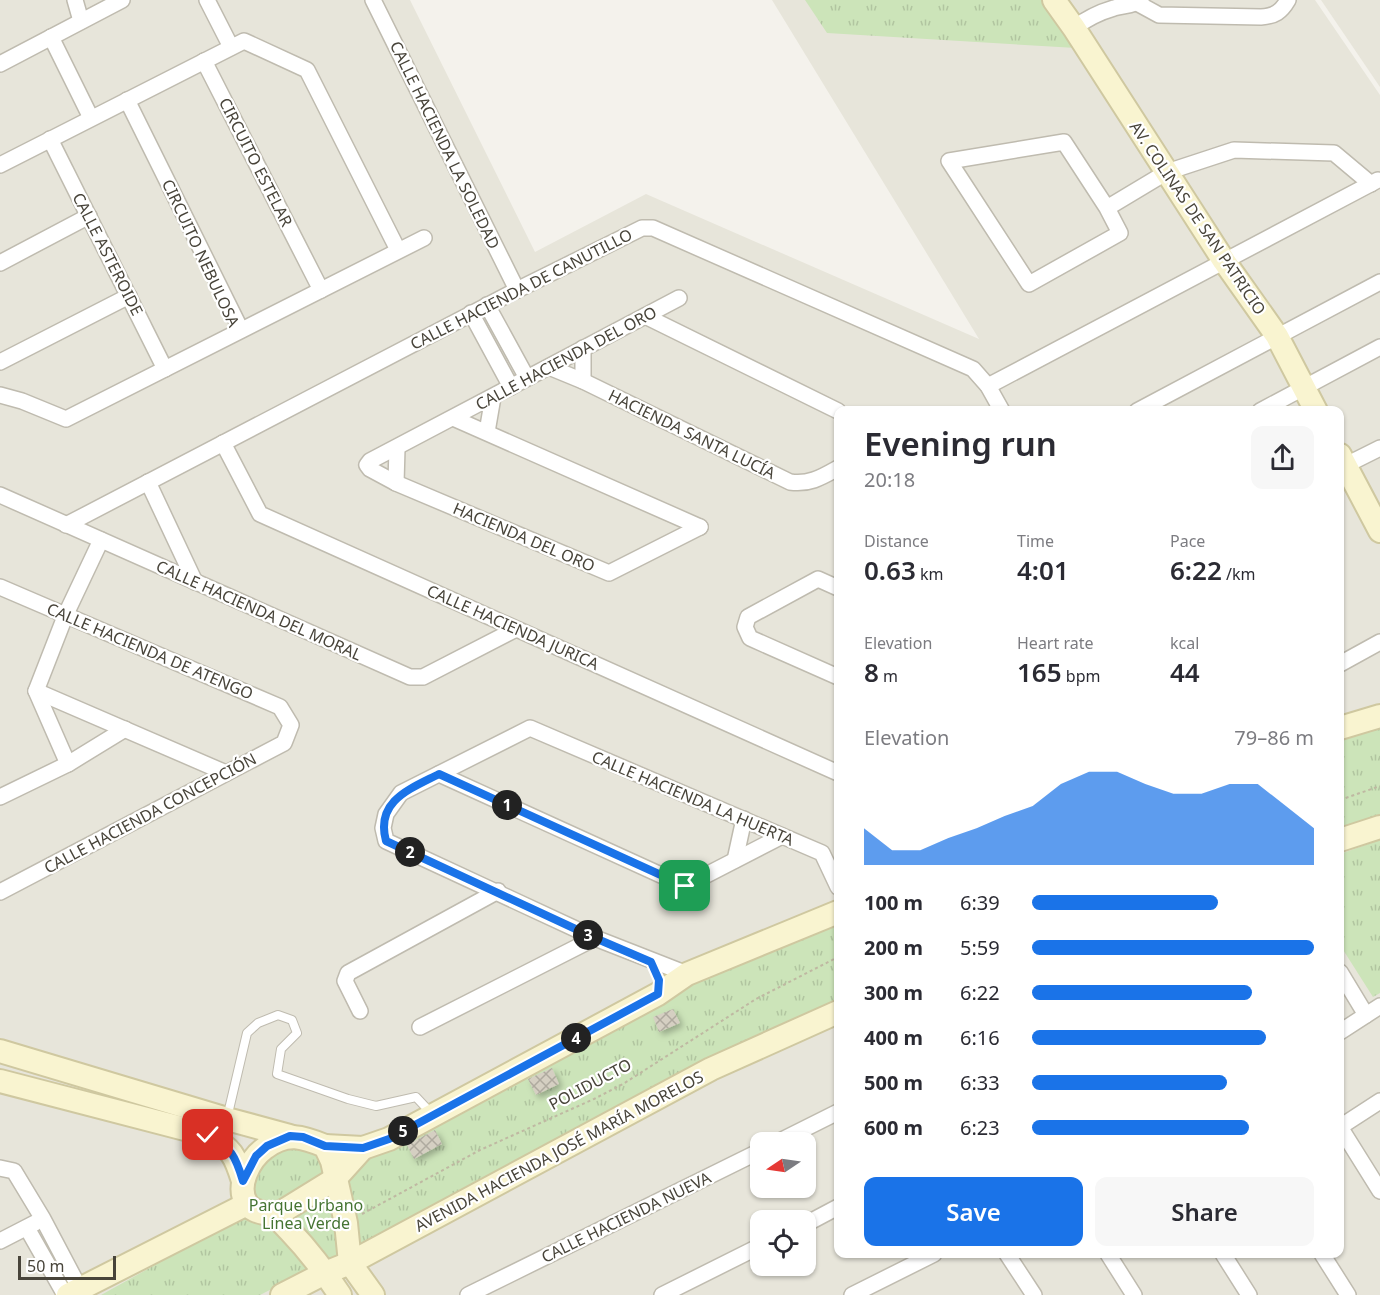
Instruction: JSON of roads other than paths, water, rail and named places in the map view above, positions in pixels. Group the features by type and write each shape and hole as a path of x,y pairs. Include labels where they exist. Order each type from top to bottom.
{"main road":[{"name":"AV. COLINAS DE SAN PATRICIO","path":"1054,0 1224,261 1277,336 1314,406"},
{"path":"1344,468 1380,531"},
{"path":"1344,727 1380,716"},
{"path":"1344,839 1380,827"},
{"path":"0,1051 226,1119 290,1136 303,1137 325,1146 363,1148 389,1139 658,994 687,974 834,914"},
{"name":"AVENIDA HACIENDA JOSÉ MARÍA MORELOS","path":"282,1295 350,1263 711,1069 834,1014"},
{"path":"0,1081 208,1135 227,1147 237,1163 247,1204 257,1212 274,1216 312,1254 340,1295"},
{"path":"243,1181 256,1156 267,1146 290,1136"},
{"path":"325,1146 332,1161 346,1223 350,1263 373,1295"},
{"path":"274,1216 335,1179 363,1148"},
{"path":"71,1293 247,1204"}],"street":[{"path":"75,0 81,21"},
{"path":"0,64 122,0"},
{"path":"207,0 231,47"},
{"name":"CALLE HACIENDA LA SOLEDAD","path":"373,0 517,290"},
{"path":"1074,28 1084,20 1113,8 1139,2 1159,15 1262,17 1273,16 1282,10 1288,0"},
{"path":"51,37 91,118"},
{"path":"0,165 244,41 307,70 398,250"},
{"name":"CIRCUITO ESTELAR","path":"204,61 321,290"},
{"name":"CIRCUITO NEBULOSA","path":"0,395 22,401 66,419 241,330 127,100"},
{"name":"CALLE ASTEROIDE","path":"50,139 165,369"},
{"path":"1064,142 1107,207 1120,233 1029,284 949,161 1064,142"},
{"path":"988,386 1376,182 1334,153 1234,150 1167,172 1107,207"},
{"path":"0,263 89,216"},
{"name":"CALLE HACIENDA DE CANUTILLO","path":"66,525 487,305 642,228 653,228 973,369 988,386 999,406"},
{"path":"241,330 424,238"},
{"path":"1146,406 1380,282"},
{"path":"0,362 129,296"},
{"name":"CALLE HACIENDA DEL ORO","path":"453,418 678,298"},
{"path":"487,305 527,378"},
{"path":"471,314 511,387"},
{"path":"645,316 834,409"},
{"path":"1269,406 1380,346"},
{"path":"583,381 584,348"},
{"name":"HACIENDA SANTA LUCÍA","path":"549,367 583,381 789,482 801,484 813,481 834,470"},
{"path":"487,432 493,397"},
{"name":"HACIENDA DEL ORO","path":"453,418 487,432 700,527 609,573 396,483 370,469 367,465 370,461 453,418"},
{"name":"CALLE HACIENDA JURICA","path":"223,443 260,514 834,771"},
{"path":"396,483 397,448"},
{"path":"1344,462 1380,448"},
{"path":"148,482 195,582"},
{"name":"CALLE HACIENDA DEL MORAL","path":"0,495 410,677 423,677 516,629"},
{"path":"68,764 36,691 66,614 101,540"},
{"path":"834,586 818,579 748,616 745,627 750,638 834,675"},
{"name":"CALLE HACIENDA DE ATENGO","path":"0,587 280,707 291,725"},
{"path":"1344,662 1380,642"},
{"path":"36,691 226,773"},
{"name":"CALLE HACIENDA CONCEPCIÓN","path":"0,892 284,743 291,725"},
{"name":"CALLE HACIENDA LA HUERTA","path":"439,774 530,728 822,853 834,878"},
{"path":"0,798 68,764 125,729"},
{"path":"687,974 651,962 595,938 386,841 383,828 386,814 401,793 439,774 685,886 782,836"},
{"path":"735,860 744,819"},
{"path":"360,1011 345,981 348,973 498,891"},
{"path":"420,1027 595,938"},
{"path":"651,962 659,980 658,994"},
{"path":"1344,979 1366,1015"},
{"path":"1344,1029 1380,1006"},
{"path":"1344,1124 1380,1101"},
{"path":"798,1132 834,1114"},
{"path":"1344,1133 1380,1191"},
{"name":"CALLE HACIENDA NUEVA","path":"468,1295 496,1289 750,1155"},
{"path":"0,1168 14,1171 43,1219 71,1293"},
{"path":"816,1219 834,1209"},
{"path":"0,1241 43,1219"},
{"path":"27,1228 71,1293"},
{"path":"662,1295 750,1251"},
{"path":"852,1295 926,1258"},
{"path":"1010,1258 1034,1295"},
{"path":"1111,1258 1134,1295"},
{"path":"1226,1258 1249,1295"},
{"path":"1325,1258 1348,1295"}],"lane":[{"path":"226,1119 247,1033 258,1023 278,1015 292,1020 297,1033 281,1049 277,1074 348,1099 376,1106 416,1097 433,1115"}],"park label":[{"name":"Parque Urbano Línea Verde","path":"306,1214"}]}
